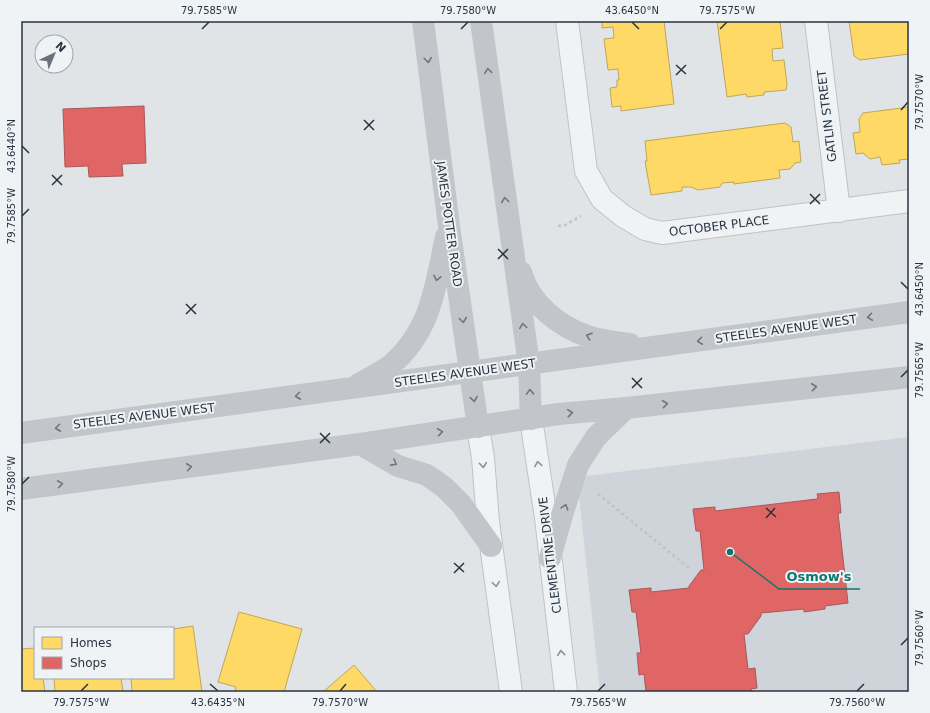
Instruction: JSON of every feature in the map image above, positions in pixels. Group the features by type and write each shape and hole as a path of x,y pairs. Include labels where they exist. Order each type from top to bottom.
{"main road":[{"name":"JAMES POTTER ROAD","path":"423,21 449,226 478,427"},
{"path":"481,21 510,239 529,365 531,419"},
{"path":"337,391 355,387 390,365 411,345 431,306 449,226"},
{"path":"510,239 524,285 546,313 560,323 591,337 630,344 670,345"},
{"name":"STEELES AVENUE WEST","path":"21,433 529,365 909,312"},
{"path":"21,489 360,444 559,414 909,377"},
{"path":"550,558 578,465 596,437 626,408"},
{"path":"360,444 398,466 427,475 444,487 461,504 491,546"}],"street":[{"name":"OCTOBER PLACE","path":"567,21 586,171 602,199 623,216 645,229 662,233 909,201"},
{"name":"GATLIN STREET","path":"816,21 839,211"},
{"name":"CLEMENTINE DRIVE","path":"531,419 546,518 566,692"},
{"path":"478,427 483,458 491,546 511,692"}],"path":[{"path":"558,226 565,225 583,214"},
{"path":"598,494 689,568"}],"shaded area":[{"path":"909,437 909,692 600,692 577,477"}],"building: Homes":[{"path":"602,21 664,21 674,104 621,111 621,106 612,107 610,88 617,87 617,80 619,80 618,69 608,70 604,39 614,38 613,27 602,28"},
{"path":"717,21 780,21 783,48 772,49 773,61 784,60 787,84 786,90 764,92 764,95 747,97 746,94 727,97"},
{"path":"849,21 909,21 909,54 860,60 854,56"},
{"path":"909,107 909,159 899,160 900,163 882,165 880,157 870,159 863,153 856,154 853,133 860,132 859,119 863,113"},
{"path":"785,123 791,127 793,142 799,141 801,162 795,163 790,169 779,170 780,178 734,184 734,182 722,183 720,187 698,190 691,187 682,187 682,191 651,195 645,161 647,161 645,141"},
{"path":"239,612 302,629 284,692 235,692 236,687 218,682"},
{"path":"193,626 202,692 132,692 131,679 174,679 174,629"},
{"path":"34,648 34,679 43,679 45,692 21,692 21,649"},
{"path":"354,665 377,692 323,692"},
{"path":"54,679 121,679 123,692 55,692"}],"building: Shops":[{"path":"144,106 146,163 122,164 123,176 89,177 88,166 65,167 63,109"},
{"path":"839,492 841,513 838,513 848,603 825,606 825,609 804,612 804,609 761,613 761,616 748,634 744,634 748,669 755,668 757,688 751,689 752,692 646,692 644,674 639,675 637,653 641,653 636,612 632,612 629,590 651,588 651,592 689,588 701,570 704,570 700,531 696,531 693,509 715,507 715,511 817,499 817,494"}],"place":[{"name":"Osmow's","path":"730,552"}]}
